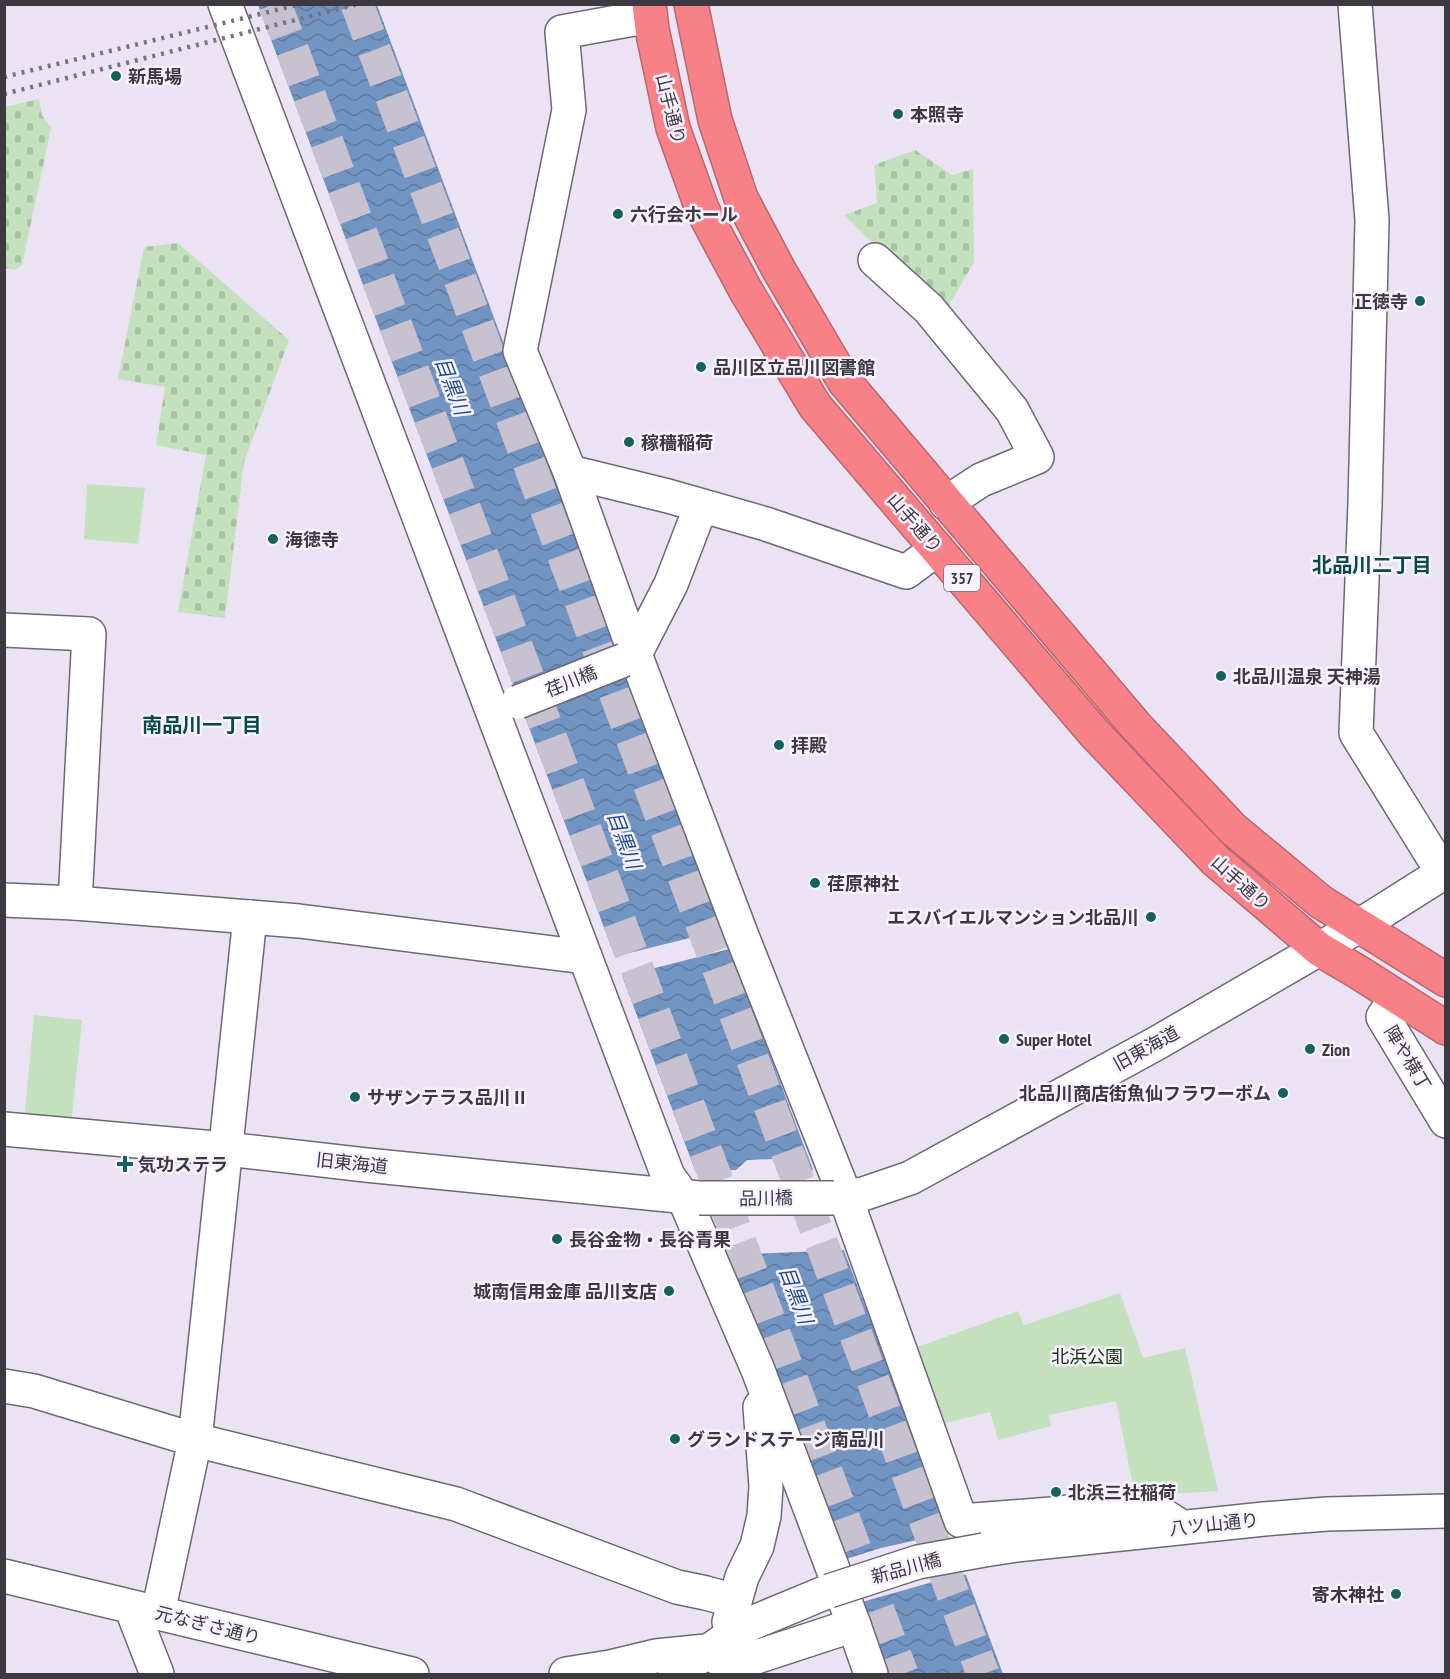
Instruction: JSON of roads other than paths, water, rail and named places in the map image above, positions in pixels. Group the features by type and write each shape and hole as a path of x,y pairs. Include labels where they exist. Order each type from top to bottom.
{"highway":[{"name":"山手通り","path":"691,4 715,120 741,198 779,270 844,381 1135,725 1233,829 1321,902 1446,980"},
{"name":"山手通り","path":"649,10 673,128 702,209 746,291 815,406 1095,734 1215,860 1319,949 1446,1028"}],"street":[{"path":"225,4 505,706 585,957 668,1176 692,1198 871,1674"},
{"path":"1355,4 1372,220 1365,504 1356,733 1444,872"},
{"path":"649,10 562,32 569,110 520,351 570,472 629,657 742,936 961,1521 1145,1504 1182,1527"},
{"path":"875,260 929,309 1005,401 1036,457 981,480 946,502"},
{"path":"570,472 765,524 906,573 937,549"},
{"path":"629,657 671,584 700,506"},
{"path":"4,630 89,634 75,903"},
{"name":"荏川橋","path":"505,706 629,657"},
{"name":"旧東海道","path":"839,1197 864,1194 910,1178 1157,1043 1359,926 1444,872"},
{"path":"4,900 75,903 300,921 585,957"},
{"path":"157,1674 145,1610 195,1440 250,917"},
{"name":"陣や横丁","path":"1397,997 1383,1017 1446,1121"},
{"name":"旧東海道","path":"4,1129 226,1149 692,1198"},
{"name":"品川橋","path":"692,1198 839,1197"},
{"path":"675,1674 716,1646 735,1601 742,1577 757,1546 764,1516 766,1486 758,1370"},
{"path":"4,1386 34,1391 195,1440 456,1504 677,1587 735,1601"},
{"name":"八ツ山通り","path":"984,1550 1182,1527 1326,1514 1446,1511"},
{"name":"新品川橋","path":"716,1646 752,1623 829,1591 918,1562 984,1550"},
{"name":"元なぎさ通り","path":"4,1576 412,1674"},
{"path":"716,1646 729,1666 854,1625"},
{"path":"566,1674 716,1646"},
{"path":"651,1674 716,1646"}],"water":[{"name":"目黒川","path":"258,5 377,5 1003,1674 884,1674"}],"tunnel":[{"path":"275,4 902,1674"},
{"path":"357,4 983,1674"}],"railway":[{"path":"4,77 301,4"},
{"path":"4,94 358,4"}],"place":[{"name":"新馬場","path":"116,76"},
{"name":"本照寺","path":"898,114"},
{"name":"六行会ホール","path":"618,214"},
{"name":"正徳寺","path":"1420,301"},
{"name":"品川区立品川図書館","path":"701,367"},
{"name":"稼穡稲荷","path":"629,442"},
{"name":"海徳寺","path":"273,539"},
{"name":"北品川温泉 天神湯","path":"1221,676"},
{"name":"拝殿","path":"779,745"},
{"name":"荏原神社","path":"815,883"},
{"name":"エスバイエルマンション北品川","path":"1151,917"},
{"name":"Super Hotel","path":"1004,1039"},
{"name":"Zion","path":"1310,1049"},
{"name":"北品川商店街魚仙フラワーボム","path":"1283,1093"},
{"name":"サザンテラス品川Ⅱ","path":"355,1097"},
{"name":"気功ステラ","path":"125,1164"},
{"name":"長谷金物・長谷青果","path":"557,1239"},
{"name":"城南信用金庫 品川支店","path":"669,1291"},
{"name":"グランドステージ南品川","path":"675,1439"},
{"name":"北浜三社稲荷","path":"1056,1492"},
{"name":"寄木神社","path":"1396,1594"}],"district":[{"name":"北品川二丁目","path":"1372,565"},
{"name":"南品川一丁目","path":"202,725"}],"park label":[{"name":"北浜公園","path":"1087,1356"}]}
